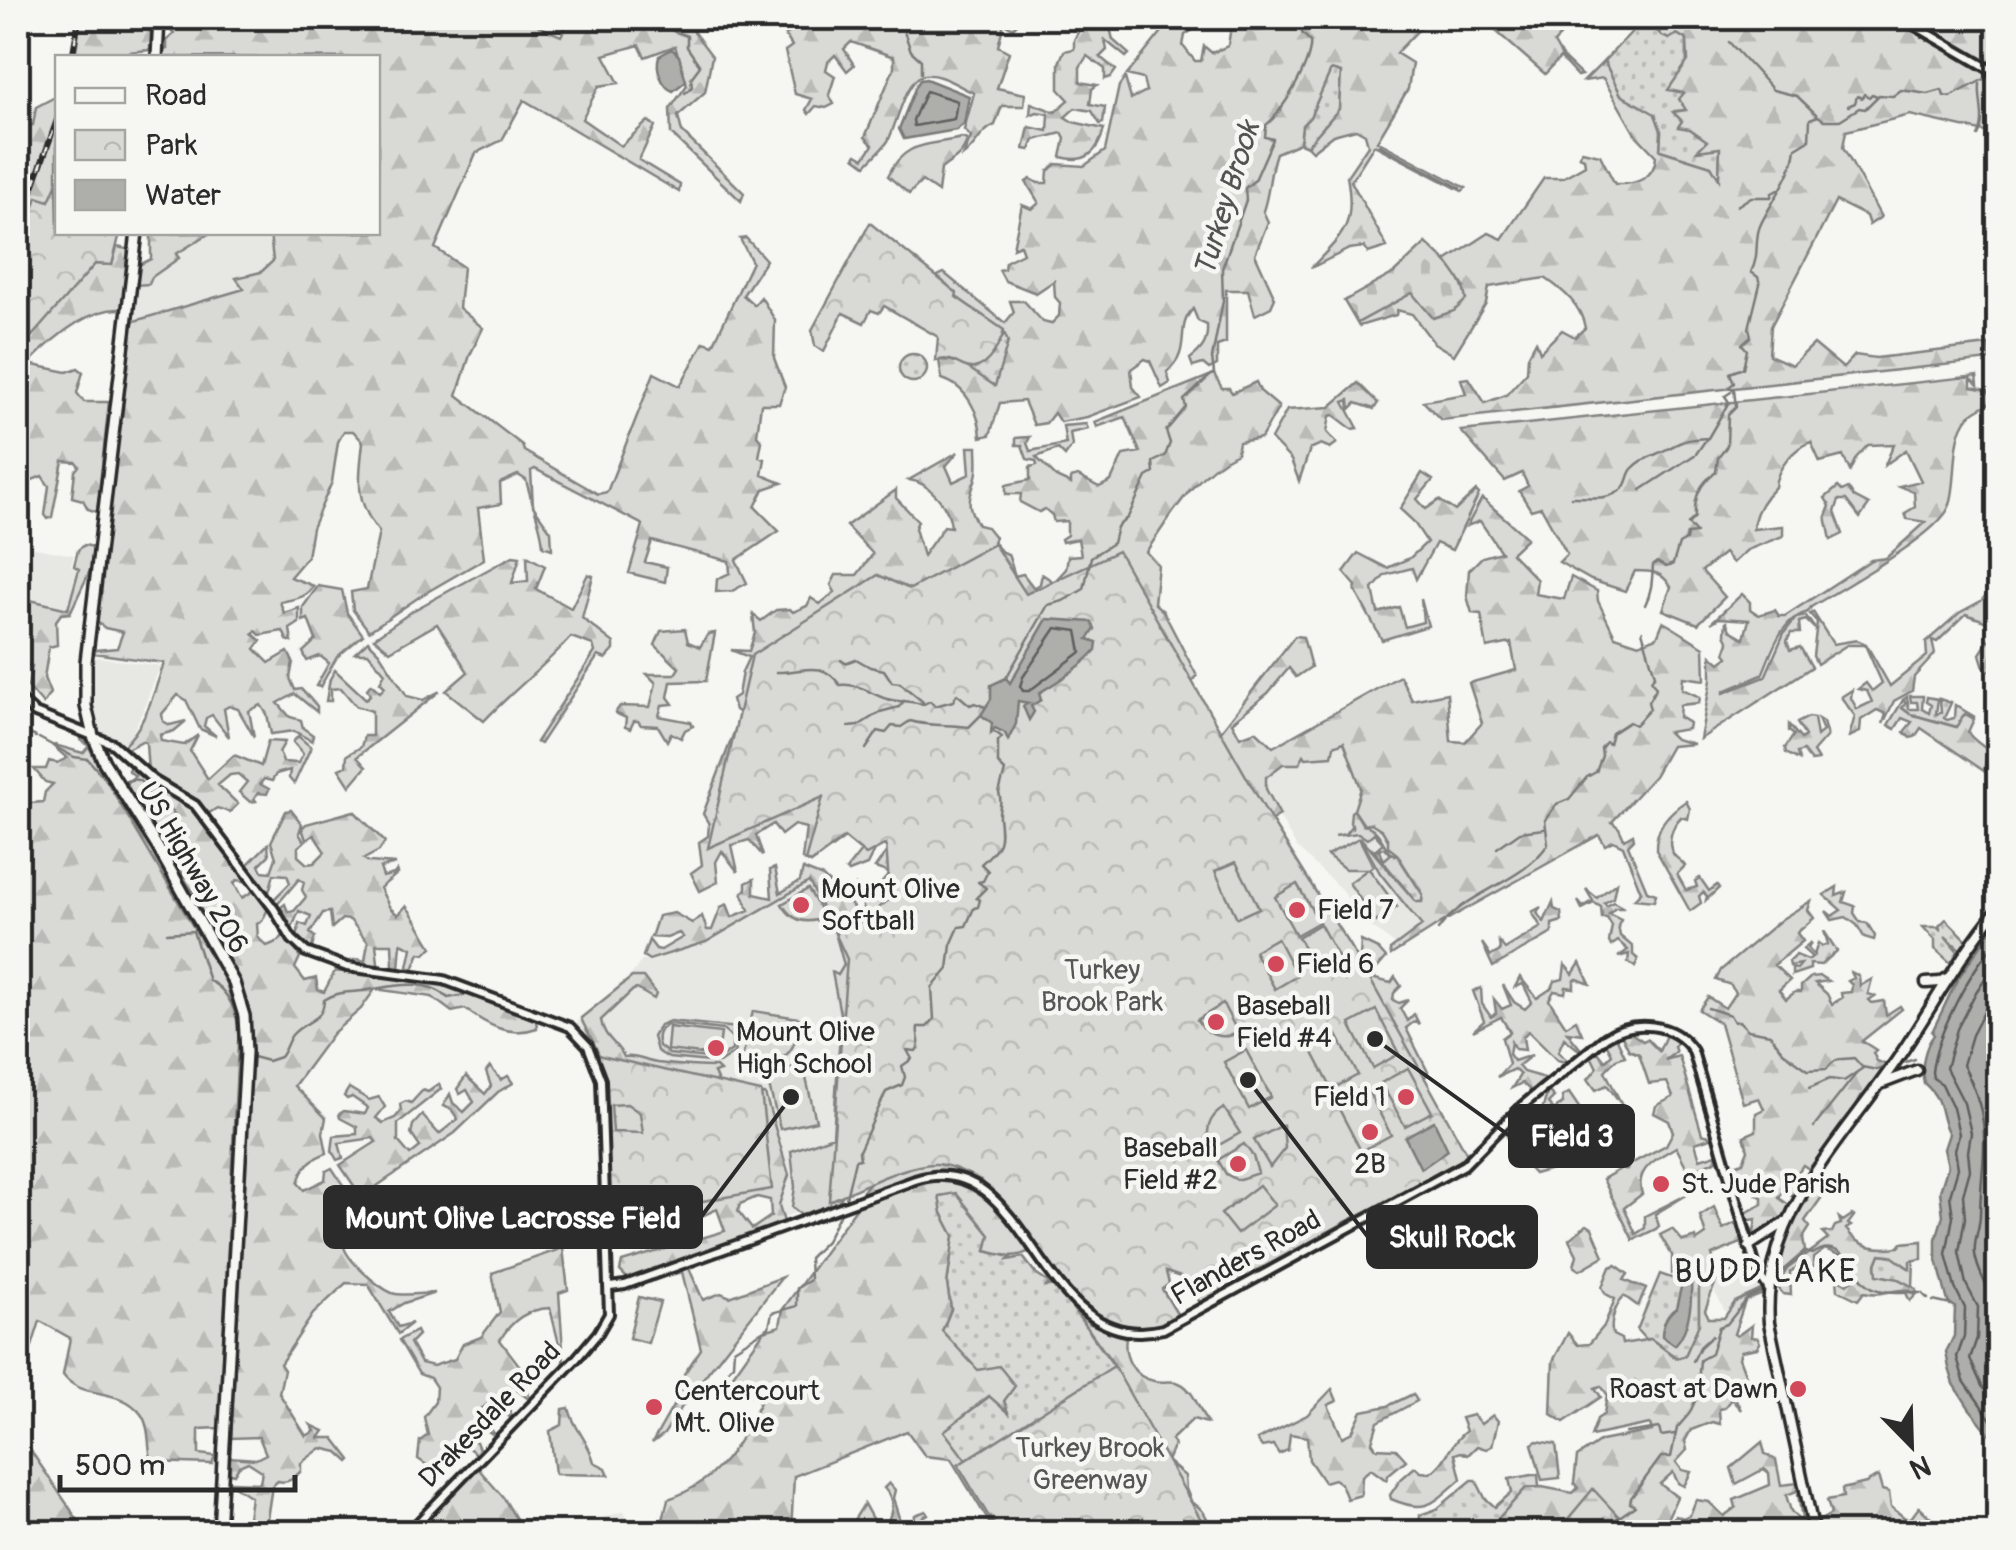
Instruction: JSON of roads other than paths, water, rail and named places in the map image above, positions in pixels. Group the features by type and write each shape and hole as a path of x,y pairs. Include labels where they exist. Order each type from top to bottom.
{"highway":[{"path":"157,55 159,18"},
{"name":"US Highway 206","path":"137,235 85,670 86,702 93,736 107,767 232,979 246,1022 220,1532"}],"main road":[{"path":"1902,18 1998,74"},
{"path":"18,698 35,714 117,747 151,778 196,806 274,908 292,939 306,952 345,966 444,980 578,1033 593,1054 601,1080 610,1287"},
{"path":"1814,1532 1771,1334 1770,1290 1789,1218 1810,1177 1879,1085 1998,909"},
{"path":"1926,983 1941,982 1953,974"},
{"name":"Flanders Road","path":"610,1287 625,1285 915,1180 951,1174 974,1182 990,1195 1083,1311 1118,1330 1156,1331 1464,1165 1525,1104 1612,1033 1646,1025 1681,1038 1690,1047 1749,1246"},
{"path":"1879,1085 1917,1070"},
{"path":"1770,1290 1760,1280 1749,1246 1789,1218"},
{"name":"Drakesdale Road","path":"409,1532 602,1327 609,1312 610,1287"}],"water":[{"path":"672,49 679,56 686,81 673,91 663,81 658,66 659,56"},
{"path":"926,79 969,96 964,124 956,130 904,139 899,129 916,86"},
{"path":"1047,619 1092,622 1095,629 1088,639 1097,642 1096,650 1039,693 1041,700 1031,706 1034,712 1029,720 1023,706 1029,703 1018,701 1016,724 1008,740 1005,733 995,728 991,733 992,723 981,715 991,699 991,685 1006,678 1010,683"},
{"name":"BUDD LAKE","path":"1998,920 1998,1444 1969,1408 1949,1368 1946,1352 1954,1336 1955,1307 1948,1302 1936,1256 1936,1239 1943,1216 1940,1191 1948,1166 1944,1149 1949,1134 1938,1102 1924,1083 1923,1070 1932,1032 1957,980"},
{"path":"1434,1121 1448,1150 1421,1169 1405,1137"},
{"path":"1691,1272 1688,1320 1675,1345 1662,1336 1663,1328 1676,1308 1684,1275"}],"waterway":[{"path":"659,18 673,31 687,36 687,47 700,66 691,78 692,87 685,93"},
{"path":"902,18 911,51 921,60 921,73"},
{"name":"Turkey Brook","path":"1006,678 1048,605 1084,589 1091,557 1113,543 1117,527 1128,517 1147,477 1154,473 1153,462 1165,456 1170,443 1166,431 1186,407 1184,400 1214,373 1212,358 1223,301 1222,269 1246,200 1245,188 1255,180 1273,139 1265,137 1266,125 1287,99 1310,50 1310,41 1302,33 1304,18"},
{"path":"1729,42 1773,90 1797,96 1818,116"},
{"path":"1645,605 1653,565 1673,564 1679,544 1687,534 1696,533 1688,524 1695,517 1699,492 1716,472 1718,458 1727,446 1728,415 1736,407 1734,390 1729,387 1734,383 1730,373 1743,368 1747,350 1742,344 1751,336 1749,328 1760,284 1751,272 1758,231 1786,179 1796,148 1809,140 1810,119 1818,116 1840,120 1859,108 1865,109 1879,95 1893,96 1901,90 1928,94 1942,90 1944,96 1950,97 1990,76"},
{"path":"1978,136 1982,124 1980,84"},
{"path":"1848,106 1855,103 1857,96 1877,96"},
{"path":"1379,145 1460,188"},
{"path":"1737,206 1751,197 1771,197 1780,189"},
{"path":"1571,497 1616,493 1643,460 1684,441 1708,438 1729,402 1725,396 1731,392"},
{"path":"1641,490 1696,454 1707,438"},
{"path":"1438,930 1463,906 1537,858 1548,844 1545,820 1557,804 1569,799 1596,772 1601,748 1606,742 1609,744 1612,733 1629,722 1635,725 1650,709 1648,702 1656,688 1651,680 1655,675 1642,631"},
{"path":"841,660 845,663 856,659 884,670 892,682 900,683 923,702"},
{"path":"776,672 818,669 840,685 904,701"},
{"path":"849,727 899,707 904,701 930,701 935,706 953,701 957,694 970,705 985,707"},
{"path":"866,749 878,731 886,733 892,726 901,727 910,721 969,727 981,715"},
{"path":"23,731 36,737"},
{"name":"Turkey Brook","path":"845,1202 855,1160 860,1159 859,1151 886,1092 902,1085 902,1066 912,1059 907,1050 916,1051 919,1045 918,1027 927,1027 934,1019 932,988 948,969 951,945 959,927 966,926 978,907 980,900 976,898 986,888 978,882 983,881 988,871 981,864 999,842 999,793 1005,771 998,764 998,741 1002,737 995,732"},
{"path":"39,738 74,757 88,759 109,779"},
{"path":"123,782 137,780 176,817 180,866 198,899 201,915"},
{"path":"1497,848 1520,832 1544,829"},
{"path":"167,933 193,931 197,926"},
{"path":"193,931 209,981 224,992 234,1009 241,1047"},
{"path":"249,1056 268,1061 280,1057 292,1035 317,1017 324,1000 338,994 418,985 448,998 465,995"},
{"path":"1708,1008 1730,1015 1748,1030 1770,1034 1783,1052 1808,1070 1827,1069 1836,1060 1854,1058 1862,1067 1885,1067"},
{"path":"1899,1064 1915,1059"},
{"path":"1809,1088 1830,1079 1844,1081 1863,1068"},
{"path":"1814,1127 1856,1074"},
{"name":"Turkey Brook","path":"713,1393 733,1364 734,1349 769,1327 772,1313 797,1306 797,1288 810,1280 809,1258 826,1241 841,1211"},
{"path":"1776,1282 1806,1252 1832,1249 1847,1259 1873,1288 1920,1293"},
{"path":"1598,1532 1635,1506 1630,1503 1631,1498 1661,1457 1671,1457 1677,1428 1697,1397 1700,1360 1711,1354 1719,1327 1727,1324 1748,1298 1763,1291"},
{"path":"1922,1293 1928,1299"},
{"path":"1933,1301 1951,1305"},
{"path":"1693,1361 1712,1336"},
{"path":"1626,1433 1659,1428 1661,1436 1675,1434"}],"railway":[{"path":"73,55 79,18"},
{"path":"18,229 55,125"}],"place":[{"name":"Mount Olive Softball","path":"801,905"},
{"name":"Field 7","path":"1297,910"},
{"name":"Field 6","path":"1276,964"},
{"name":"Baseball Field #4","path":"1216,1022"},
{"name":"Field 3","path":"1375,1039"},
{"name":"Mount Olive High School","path":"716,1048"},
{"name":"Skull Rock","path":"1248,1080"},
{"name":"Mount Olive Lacrosse Field","path":"791,1097"},
{"name":"Field 1","path":"1406,1097"},
{"name":"2B","path":"1370,1132"},
{"name":"Baseball Field #2","path":"1238,1164"},
{"name":"St. Jude Parish","path":"1661,1184"},
{"name":"Roast at Dawn","path":"1798,1389"},
{"name":"Centercourt Mt. Olive","path":"654,1407"}],"district":[{"name":"BUDD LAKE","path":"1766,1272"}],"park label":[{"name":"Turkey Brook Park","path":"1102,986"},
{"name":"Turkey Brook Greenway","path":"1090,1464"}]}
